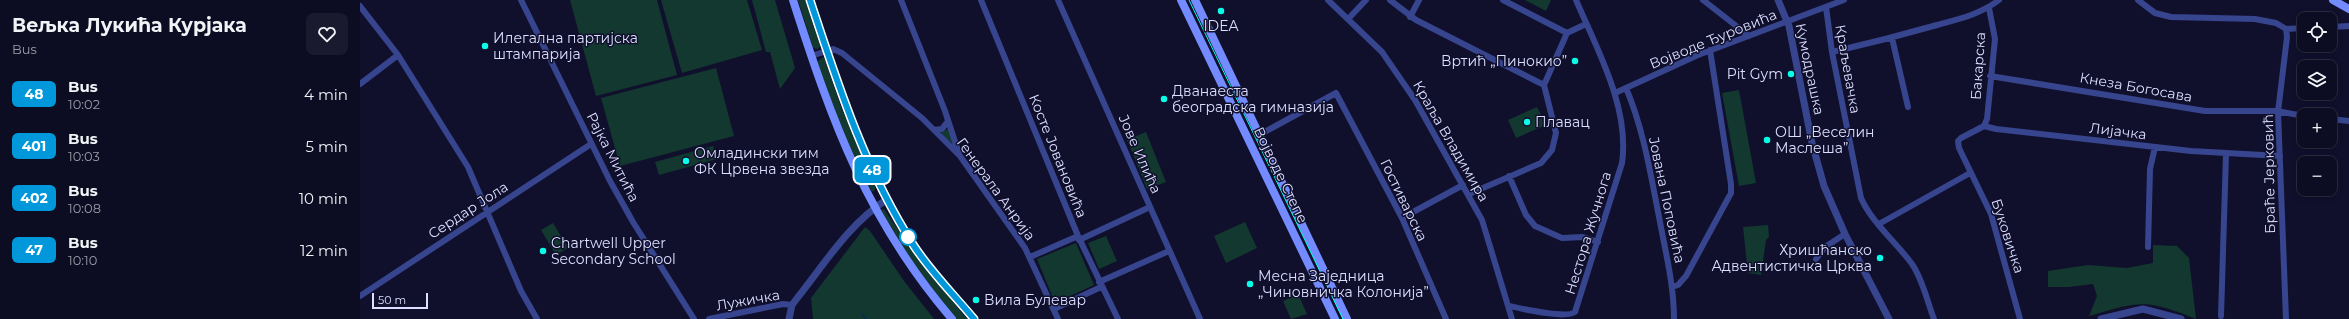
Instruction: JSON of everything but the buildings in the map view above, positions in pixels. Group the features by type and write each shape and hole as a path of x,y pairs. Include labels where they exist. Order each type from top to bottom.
{"main road":[{"path":"793,0 834,121 874,208 915,272 952,319"},
{"path":"810,0 826,51 852,124 886,200 915,248 974,319"},
{"name":"Војводе Степе","path":"1181,0 1336,319"},
{"name":"Војводе Степе","path":"1195,0 1347,319"},
{"path":"2333,0 2349,9"}],"street":[{"name":"Рајка Митића","path":"522,0 591,144 633,222 694,319"},
{"path":"901,0 960,156"},
{"name":"Косте Јовановића","path":"981,0 1078,238 1118,319"},
{"name":"Јове Илића","path":"1058,0 1200,319"},
{"name":"Краља Владимира","path":"1328,0 1349,18 1382,52 1395,69 1469,194 1487,232 1510,306 1512,319"},
{"path":"1349,18 1366,0"},
{"path":"1390,0 1410,17 1544,85"},
{"path":"1410,17 1419,0"},
{"path":"1503,0 1567,33"},
{"path":"1576,0 1615,93"},
{"path":"1703,0 1749,36"},
{"name":"Кумодрашка","path":"1778,0 1788,22 1817,163 1826,193 1845,234 1889,319"},
{"name":"Војводе Ђуровића","path":"1615,93 1710,50 1844,0"},
{"path":"1832,52 1892,38 1989,8 1999,0"},
{"path":"2138,0 2148,10 2159,15 2198,19 2255,19 2276,23 2286,29 2297,28"},
{"path":"360,6 398,55 468,167 521,291 536,319"},
{"name":"Краљевачка","path":"1826,7 1832,52 1859,192 1864,204 1916,271 1934,319"},
{"name":"Бакарска","path":"1984,126 1987,119 1990,76 1995,39 1989,8"},
{"path":"1469,194 1541,163 1552,150 1555,127 1544,85 1567,33 1586,24"},
{"path":"2337,27 2349,26"},
{"name":"Браће Јерковић","path":"2286,29 2287,37 2278,112 2286,319"},
{"path":"1892,38 1908,107"},
{"name":"Генерала Анрија","path":"811,56 836,49 850,58 934,130 960,156 1030,256 1058,319"},
{"path":"1672,287 1678,285 1686,276 1731,193 1731,184 1710,50"},
{"path":"360,84 398,55"},
{"name":"Кнеза Богосава","path":"1990,76 2205,111 2278,112 2297,115"},
{"name":"Јована Поповића","path":"1626,88 1639,124 1672,287 1674,319"},
{"name":"Гостиварска","path":"1259,135 1336,93 1402,218 1446,319"},
{"name":"Нестора Жучнога","path":"1510,306 1562,316 1572,315 1575,312 1586,282 1624,154 1623,131 1615,93"},
{"path":"2337,120 2349,121"},
{"path":"934,130 942,129 948,121"},
{"name":"Буковичка","path":"1984,126 1958,141 1959,148 1991,214 2020,319"},
{"name":"Лијачка","path":"1984,126 1989,128 2154,147 2226,154 2280,156"},
{"name":"Сердар Јола","path":"360,296 591,144"},
{"path":"2148,247 2150,170 2154,147"},
{"path":"2222,316 2226,154"},
{"path":"1879,224 1970,173"},
{"path":"1510,176 1526,215 1535,226 1562,238 1583,237 1598,242"},
{"path":"1402,218 1463,185"},
{"path":"789,319 792,305 854,226 874,208 886,200"},
{"path":"1030,256 1078,238 1150,207"},
{"path":"1816,259 1825,247 1845,234"},
{"path":"1054,309 1100,284 1170,251"},
{"name":"Лужичка","path":"709,319 783,304 792,305"},
{"path":"2101,319 2143,309 2181,319"}],"green space":[{"path":"570,0 657,0 677,75 596,96"},
{"path":"661,0 747,0 762,50 682,73"},
{"path":"752,0 775,0 795,68 780,89 770,52 766,52"},
{"path":"798,0 807,0 822,44 818,49 813,48"},
{"path":"1525,0 1551,0 1546,11"},
{"path":"823,57 825,59 841,107 875,184 875,190 872,192 848,149 818,64 818,61"},
{"path":"716,68 734,136 620,166 601,98"},
{"path":"1739,90 1756,183 1739,186 1722,93"},
{"name":"Плавац","path":"1537,107 1546,125 1516,138 1508,120"},
{"path":"948,129 953,144 942,135 942,132"},
{"path":"1146,132 1166,182 1147,189 1127,140"},
{"name":"Омладински тим ФК Црвена звезда","path":"713,146 717,159 659,175 655,162"},
{"path":"884,209 920,261 967,319 956,319 933,292 885,223 881,210"},
{"path":"1245,222 1257,248 1226,263 1214,236"},
{"path":"553,223 568,248 556,255 541,230"},
{"path":"1768,225 1769,237 1766,240 1761,275 1748,273 1743,227"},
{"path":"865,227 870,231 904,281 934,319 813,319 811,298"},
{"path":"1106,236 1117,261 1099,269 1088,243"},
{"path":"1076,243 1094,285 1055,303 1037,259"},
{"path":"2153,245 2177,246 2189,258 2196,319 2163,307 2149,304 2123,306 2089,316 2097,296 2093,284 2069,287 2048,287 2048,271 2088,265 2127,268 2153,263"},
{"path":"1298,294 1307,314 1291,319 1283,301"}],"waterway":[{"path":"862,314 866,319"}],"tram line":[{"path":"1189,0 1343,319"}],"bus line":[{"name":"48","path":"810,0 846,108 886,200 915,248 974,319"}],"place":[{"name":"IDEA","path":"1221,11"},
{"name":"Илегална партијска штампарија","path":"485,46"},
{"name":"Вртић „Пинокио”","path":"1575,61"},
{"name":"Pit Gym","path":"1791,74"},
{"name":"Дванаеста београдска гимназија","path":"1164,99"},
{"name":"Плавац","path":"1527,122"},
{"name":"ОШ „Веселин Маслеша”","path":"1767,140"},
{"name":"Омладински тим ФК Црвена звезда","path":"686,161"},
{"name":"Chartwell Upper Secondary School","path":"543,251"},
{"name":"Хришћанско Адвентистичка Црква","path":"1880,258"},
{"name":"Месна Заједница „Чиновничка Колонија”","path":"1250,284"},
{"name":"Вила Булевар","path":"976,300"}]}
